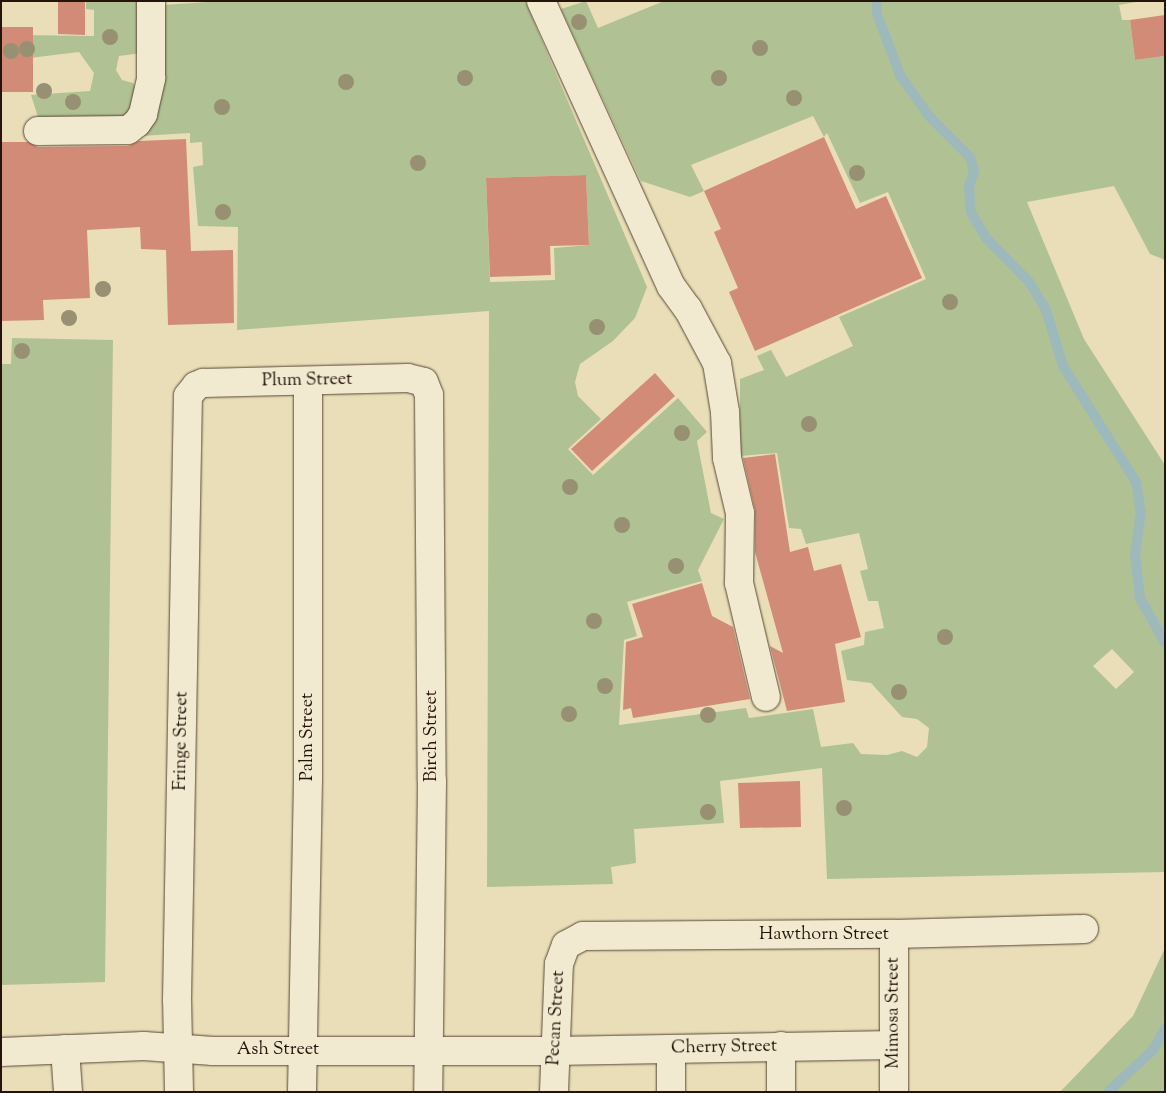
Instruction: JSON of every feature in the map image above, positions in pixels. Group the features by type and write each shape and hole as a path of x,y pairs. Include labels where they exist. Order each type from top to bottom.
{"street":[{"path":"38,132 128,130 137,123 143,114 151,78 151,1"},
{"path":"541,1 671,286 688,309 717,363 725,412 726,458 740,513 739,583 766,698"},
{"name":"Plum Street","path":"191,390 203,383 308,382 408,378 424,382"},
{"name":"Palm Street","path":"302,1092 308,779 308,382"},
{"name":"Birch Street","path":"424,382 429,395 432,771 428,1092"},
{"name":"Fringe Street","path":"180,1092 178,1048 187,402 191,390"},
{"name":"Hawthorn Street","path":"566,945 583,936 894,934 1084,929"},
{"name":"Mimosa Street","path":"894,934 894,1092"},
{"name":"Pecan Street","path":"554,1092 554,1051 559,964 566,945"},
{"name":"Cherry Street","path":"554,1051 894,1045"},
{"name":"Ash Street","path":"1,1052 144,1046 302,1050 554,1051"},
{"path":"781,1046 781,1092"},
{"path":"671,1049 671,1092"},
{"path":"66,1050 68,1092"}],"green space":[{"path":"86,1 142,1 142,53 119,56 116,70 122,80 133,83 136,88 130,110 126,117 46,121 38,117 31,95 90,91 94,73 79,52 13,60 20,35 94,36 94,10 86,9"},
{"path":"222,1 525,1 647,287 635,318 613,341 580,364 575,382 578,396 601,419 568,449 593,475 678,398 707,432 697,441 711,513 724,519 698,570 702,581 627,602 637,636 624,640 619,725 746,708 749,718 813,709 821,747 853,743 861,754 887,755 902,751 917,757 927,747 929,728 917,719 902,717 871,683 847,680 841,651 864,645 865,632 884,628 878,601 868,601 860,571 868,569 859,533 806,544 801,529 789,528 777,453 740,456 740,379 764,370 757,356 771,350 786,377 853,346 839,317 926,279 888,192 860,203 827,133 824,137 813,116 691,165 704,191 690,197 641,181 561,9 586,1 598,28 664,1 1142,1 1119,5 1122,20 1130,20 1135,60 1165,56 1165,260 1150,254 1114,186 1027,202 1084,339 1165,465 1165,872 827,879 822,768 720,781 724,823 634,829 636,863 611,867 613,884 487,887 489,311 237,330 238,227 198,226 193,167 203,165 202,142 190,143 190,133 140,136 163,5","holes":["586,175 589,245 554,248 555,280 490,282 486,178","1112,649 1134,672 1116,689 1093,666"]},
{"path":"12,338 113,340 105,982 1,985 1,364 11,364"},
{"path":"1165,948 1165,1089 1162,1092 1060,1092 1133,1016"}],"building":[{"path":"58,1 85,1 85,35 58,34"},
{"path":"1165,15 1165,56 1135,60 1130,20"},
{"path":"1,27 33,27 33,92 1,92"},
{"path":"824,137 856,209 886,196 922,278 755,351 729,292 738,288 714,232 721,229 704,191"},
{"path":"186,139 191,251 233,250 234,323 168,325 166,250 141,249 140,227 87,230 90,298 43,300 44,320 1,321 1,142 28,142 38,147 128,146 139,141"},
{"path":"586,175 589,245 550,246 551,275 490,277 486,178"},
{"path":"655,373 675,396 592,471 571,449"},
{"path":"775,454 790,552 808,547 814,571 841,564 861,637 835,644 845,702 787,711 770,646 783,653 755,552 755,510 743,458"},
{"path":"702,583 712,616 733,627 750,699 633,718 631,708 623,710 626,642 643,637 632,604"},
{"path":"800,781 801,827 740,828 738,783"}],"waterway":[{"path":"877,1 877,14 900,75 928,115 970,157 974,171 969,186 971,212 986,238 1030,283 1046,310 1063,366 1136,482 1141,512 1135,554 1140,598 1165,643"},
{"path":"1108,1092 1153,1050 1165,1028"}]}
